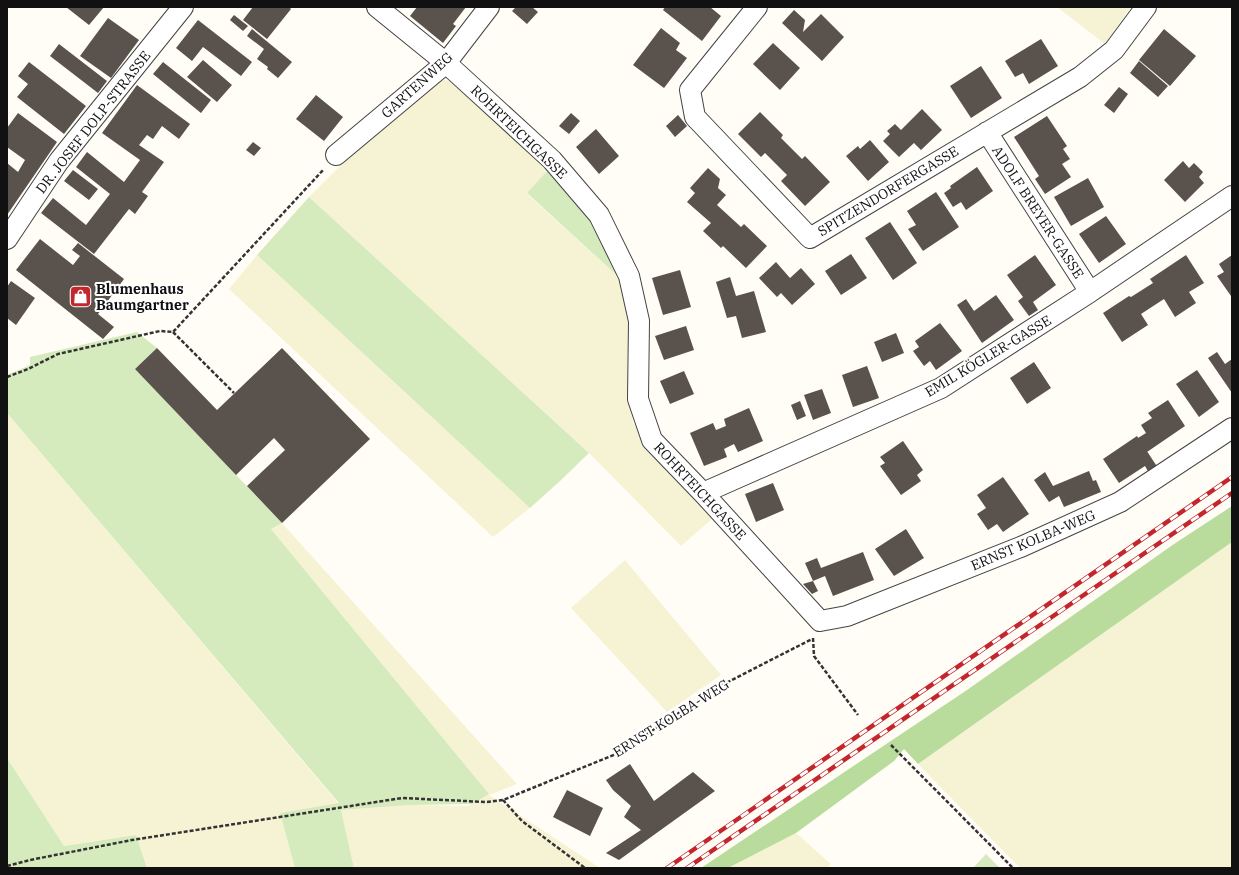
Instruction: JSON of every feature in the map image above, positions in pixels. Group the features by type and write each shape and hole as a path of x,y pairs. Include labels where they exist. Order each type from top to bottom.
{"street":[{"name":"DR. JOSEF DOLP-STRASSE","path":"7,239 59,162 183,7"},
{"name":"ROHRTEICHGASSE","path":"377,7 446,63 552,160 599,215 629,276 639,321 638,398 652,440 704,493 816,630"},
{"name":"GARTENWEG","path":"336,155 446,63 489,7"},
{"name":"SPITZENDORFERGASSE","path":"757,7 690,90 695,117 810,238 1080,77 1114,50 1146,7"},
{"name":"ADOLF BREYER-GASSE","path":"987,132 1090,292"},
{"name":"EMIL KÖGLER-GASSE","path":"704,493 941,388 1090,292 1232,196"},
{"name":"ERNST KOLBA-WEG","path":"816,630 847,616 1023,546 1120,502 1232,428"}],"path":[{"path":"173,332 336,155"},
{"path":"7,377 28,369 58,354 160,331 173,332 234,393"},
{"path":"816,630 814,656 858,715"},
{"name":"ERNST KOLBA-WEG","path":"7,866 132,840 402,798 486,802 503,800 616,754 722,685 816,630"},
{"path":"891,745 1013,868"},
{"path":"503,800 522,821 585,868"}],"shaded area":[{"path":"1057,7 1131,7 1105,44"},
{"path":"439,79 450,81 549,169 527,194 622,280 631,336 629,384 633,423 712,519 681,546 589,453 309,197 384,122"},
{"path":"257,255 530,508 493,537 229,289"},
{"path":"7,413 339,804 280,813 295,868 147,868 136,835 64,846 7,758"},
{"path":"282,523 517,784 489,795 600,868 354,868 341,810 411,805 468,806 489,794 271,529"},
{"path":"1232,542 1232,868 1020,868 918,764"},
{"path":"625,560 721,675 667,712 571,608"},
{"path":"796,833 831,864 828,868 728,868"}],"green space":[{"path":"549,169 594,218 622,280 527,193"},
{"path":"309,197 589,453 530,508 257,255"},
{"path":"137,332 157,348 135,369 282,523 271,529 489,794 472,804 411,805 341,810 354,868 295,868 280,813 339,803 7,413 7,375 30,365 30,357"},
{"path":"1232,506 1232,542 918,764 904,749 894,761 796,833 728,868 701,868 967,690 1174,544"},
{"path":"7,758 64,846 136,835 147,868 7,868"},
{"path":"986,854 1000,868 973,868"}],"building":[{"path":"66,7 104,7 89,25"},
{"path":"253,7 289,7 291,9 267,39 243,20"},
{"path":"417,7 466,7 453,24 456,26 443,43 410,16"},
{"path":"516,7 532,7 538,12 527,24 512,11"},
{"path":"665,7 710,7 721,16 702,41 663,10"},
{"path":"794,10 805,20 803,32 821,14 844,37 822,61 782,23"},
{"path":"234,15 248,26 243,31 230,20"},
{"path":"108,18 139,40 111,78 80,56"},
{"path":"198,20 252,62 241,76 203,47 192,61 176,48"},
{"path":"661,28 680,43 676,50 687,58 664,88 633,65"},
{"path":"252,29 292,62 278,78 267,69 268,67 257,59 264,49 247,36"},
{"path":"1164,29 1196,56 1170,86 1139,60"},
{"path":"1041,39 1058,66 1029,84 1023,73 1015,77 1005,61"},
{"path":"773,43 800,68 780,90 753,64"},
{"path":"59,44 107,81 98,93 50,56"},
{"path":"203,60 232,85 217,102 187,77"},
{"path":"1139,61 1168,86 1158,97 1130,73"},
{"path":"29,62 86,106 64,134 17,97 28,84 18,76"},
{"path":"163,62 211,100 201,113 153,74"},
{"path":"981,66 1002,98 971,118 950,86"},
{"path":"137,85 190,124 179,139 162,126 153,139 147,135 139,145 164,162 142,192 148,196 135,214 129,209 94,254 41,213 53,198 86,225 110,194 76,167 87,152 124,182 140,160 102,133"},
{"path":"1119,87 1128,94 1114,113 1104,105"},
{"path":"316,95 343,117 324,141 296,119"},
{"path":"922,109 942,130 921,150 914,143 899,157 883,141 890,134 887,131 895,124 901,130"},
{"path":"760,112 783,135 781,138 802,159 805,156 830,182 805,206 781,181 787,175 765,153 761,157 738,134"},
{"path":"18,113 57,142 7,215 7,163 18,172 25,160 7,147 7,128"},
{"path":"571,113 580,121 569,134 559,126"},
{"path":"678,115 687,126 675,137 666,126"},
{"path":"1047,116 1067,146 1063,149 1070,159 1062,164 1071,177 1045,194 1035,179 1039,176 1014,137"},
{"path":"596,129 619,156 599,174 576,147"},
{"path":"870,140 889,162 868,181 846,156 858,146 860,149"},
{"path":"253,142 261,148 254,156 246,150"},
{"path":"1183,161 1189,168 1194,163 1203,172 1199,177 1204,183 1185,202 1164,180"},
{"path":"977,167 993,191 966,210 961,202 953,207 944,193 951,188 950,186"},
{"path":"708,168 720,179 718,188 726,195 717,205 741,227 744,224 767,246 746,268 723,246 721,248 703,231 711,223 687,202 695,193 690,188"},
{"path":"73,170 98,189 89,200 64,181"},
{"path":"1088,178 1104,207 1071,226 1054,197"},
{"path":"936,192 959,227 923,251 908,229 916,225 907,211"},
{"path":"1106,216 1126,244 1099,263 1079,234"},
{"path":"890,222 917,263 893,280 865,238"},
{"name":"Blumenhaus Baumgartner","path":"40,239 73,265 80,256 72,250 78,243 124,279 98,314 114,327 103,339 16,270"},
{"path":"851,254 867,278 841,295 825,271"},
{"path":"1035,255 1056,285 1033,302 1038,310 1029,316 1018,301 1023,297 1007,275"},
{"path":"1186,255 1204,283 1189,292 1196,303 1175,317 1164,299 1141,314 1148,325 1122,342 1103,313 1129,296 1131,297 1153,283 1150,279"},
{"path":"1232,255 1231,296 1217,276 1224,272 1219,264"},
{"path":"776,262 790,278 801,268 815,284 792,305 781,293 777,297 759,278"},
{"path":"680,270 691,307 663,315 652,278"},
{"path":"730,277 736,296 754,291 766,332 742,338 736,316 727,318 716,282"},
{"path":"11,281 35,298 16,325 7,318 7,287"},
{"path":"996,295 1014,320 982,343 957,305 966,299 974,311"},
{"path":"940,323 962,351 936,370 930,361 924,366 913,351 919,347 915,341"},
{"path":"686,326 694,350 664,360 655,336"},
{"path":"896,333 904,353 882,362 874,342"},
{"path":"157,348 217,410 282,348 370,439 282,523 247,486 285,450 274,438 236,475 135,369"},
{"path":"1217,352 1225,364 1232,359 1232,393 1208,358"},
{"path":"1034,362 1051,388 1027,404 1010,378"},
{"path":"867,366 879,398 853,407 842,375"},
{"path":"1197,370 1219,402 1199,417 1176,384"},
{"path":"684,371 694,394 670,404 660,381"},
{"path":"822,389 831,413 813,420 804,395"},
{"path":"1168,400 1185,426 1147,452 1138,438 1146,433 1141,425 1152,418 1148,413"},
{"path":"800,401 806,416 797,420 791,405"},
{"path":"749,408 763,441 738,452 734,444 724,449 727,457 704,466 690,433 713,423 716,430 726,426 724,419"},
{"path":"1137,436 1158,468 1149,473 1145,466 1119,483 1103,459"},
{"path":"903,441 923,470 917,475 921,481 901,495 880,466 885,463 880,457"},
{"path":"1089,471 1093,481 1096,480 1101,492 1064,507 1059,496 1049,502 1034,480 1045,472 1053,486"},
{"path":"1003,477 1029,514 1003,532 997,524 988,530 977,514 986,508 977,495"},
{"path":"773,483 784,510 756,522 745,494"},
{"path":"906,529 924,558 894,576 875,549"},
{"path":"863,552 874,580 833,596 825,576 813,581 805,563 817,558 821,568"},
{"path":"813,581 818,591 812,594 803,584"},
{"path":"630,764 654,801 693,772 715,791 619,860 606,853 641,830 624,817 631,806 613,790 606,780"},
{"path":"567,790 603,808 590,836 553,817"}],"railway":[{"path":"667,868 1232,477"},
{"path":"687,868 1232,493"}],"place":[{"name":"Blumenhaus Baumgartner","path":"80,297"}]}
